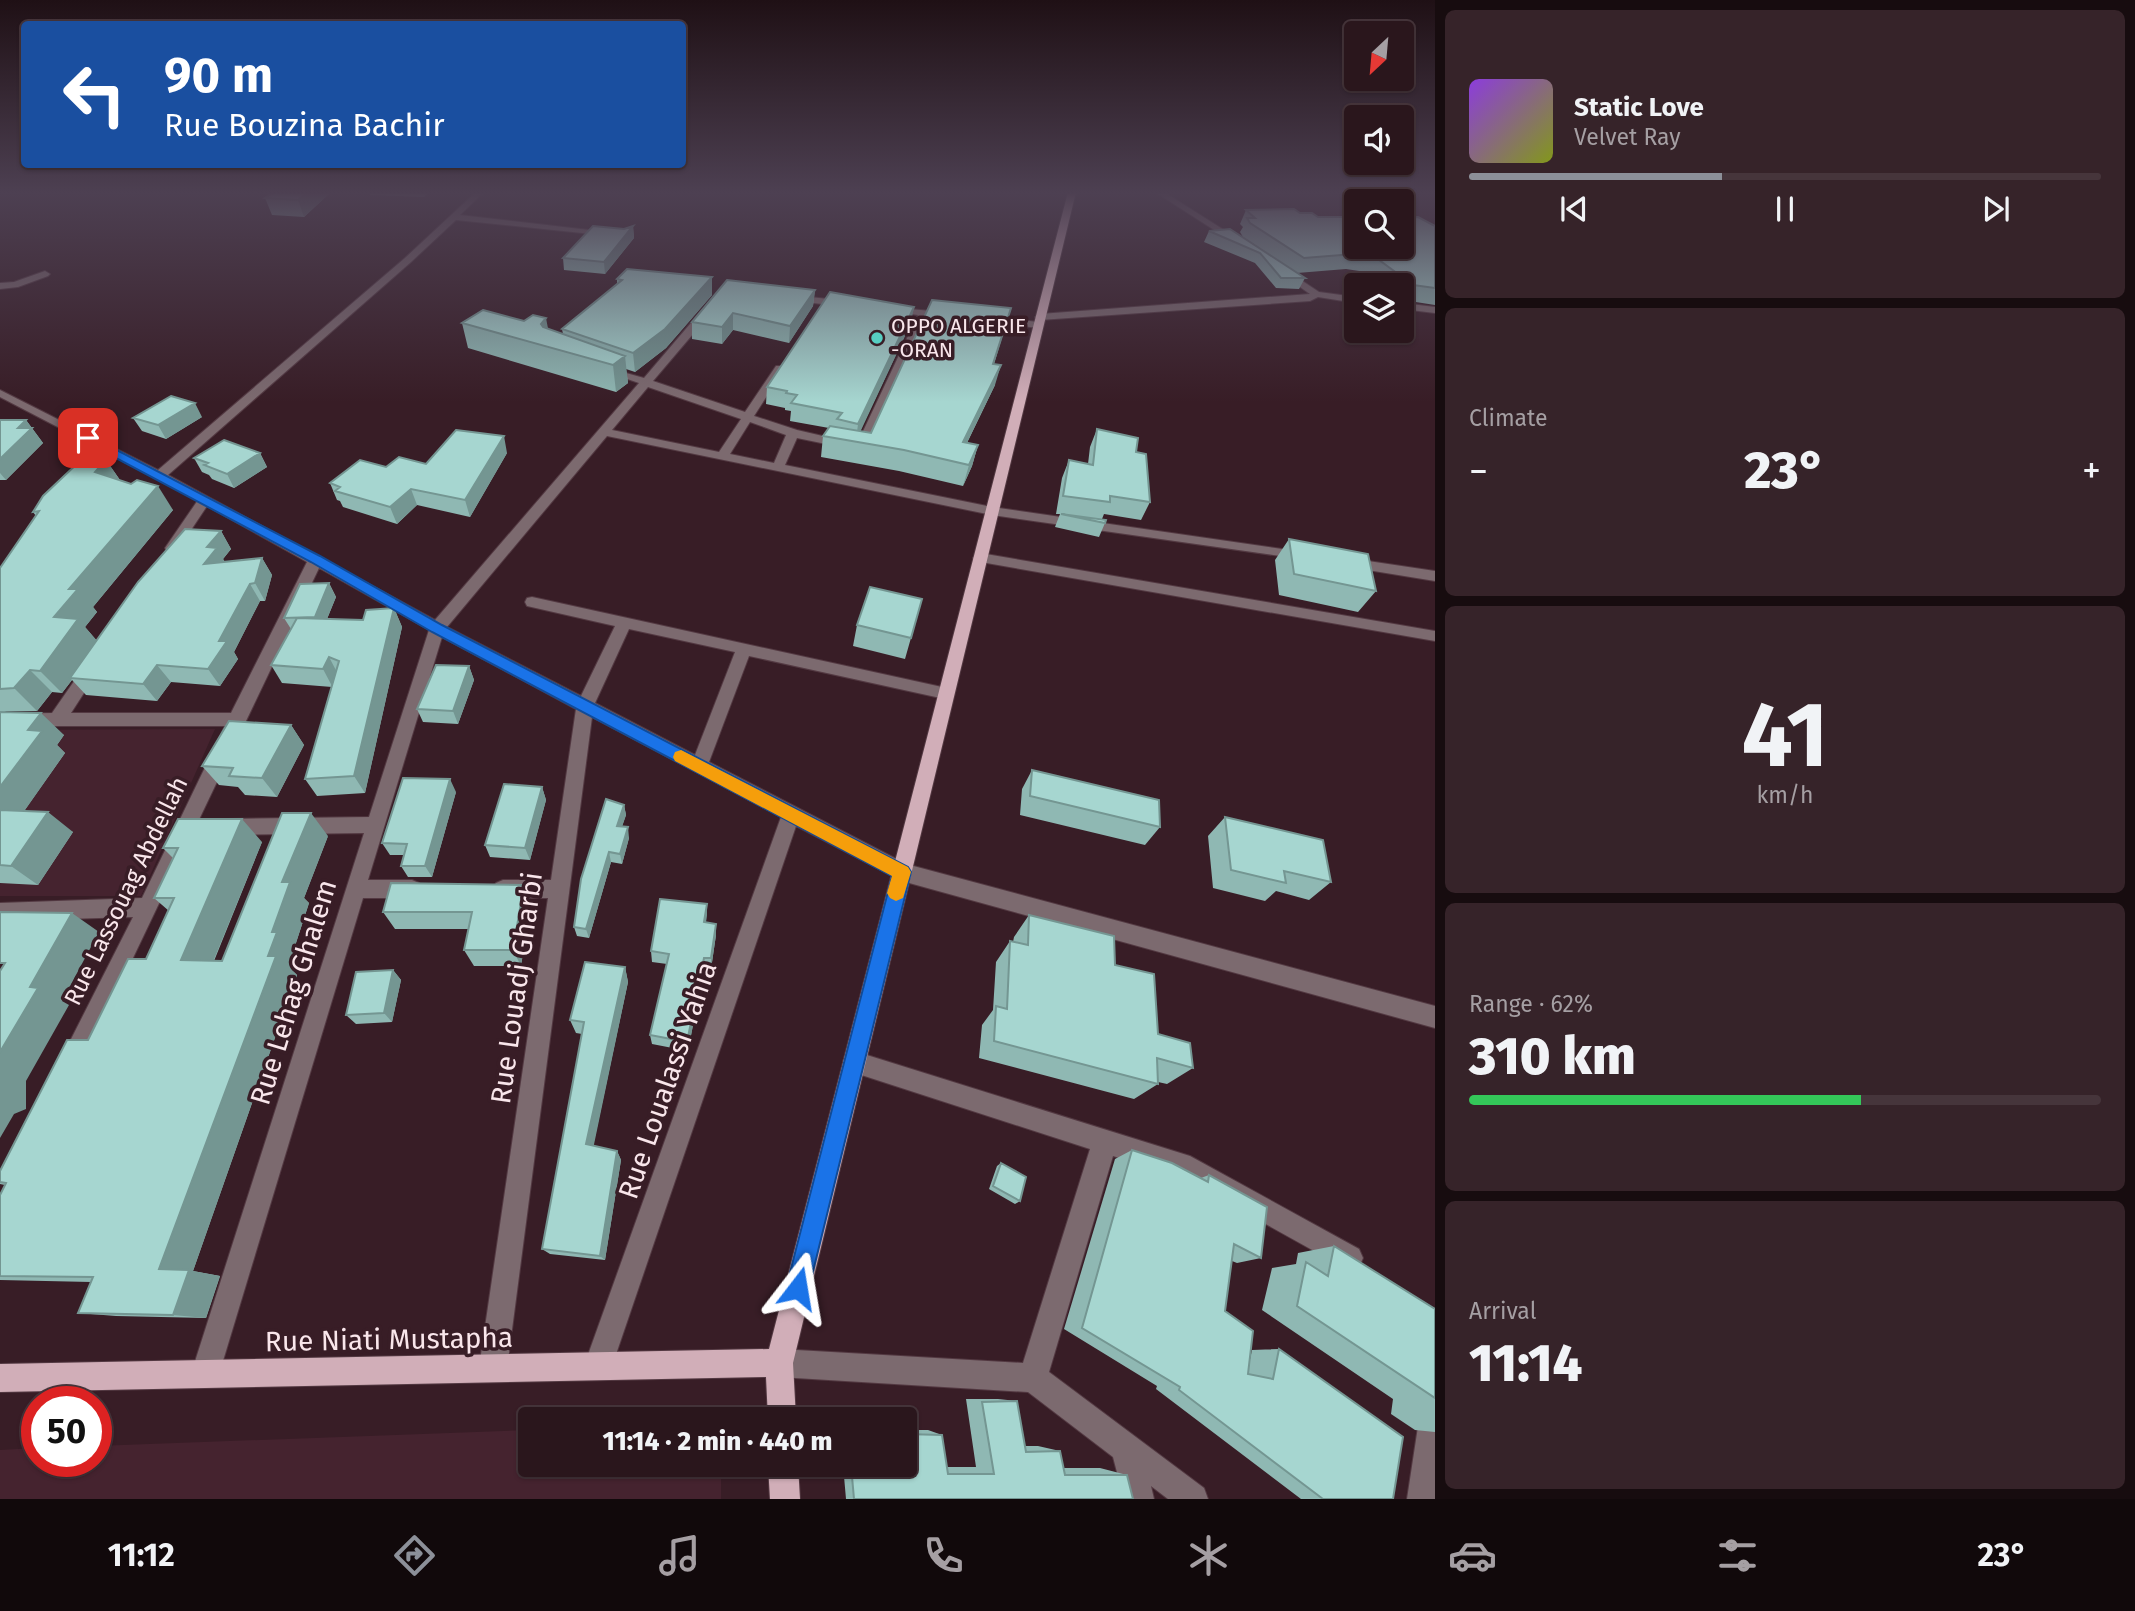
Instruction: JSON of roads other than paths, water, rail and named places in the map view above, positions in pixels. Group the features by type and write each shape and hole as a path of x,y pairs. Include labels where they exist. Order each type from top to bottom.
{"main road":[{"path":"781,1407 779,1363 1054,262"},
{"name":"Rue Niati Mustapha","path":"0,1378 779,1363"},
{"path":"784,1477 785,1499"}],"street":[{"path":"160,475 407,262"},
{"path":"1278,267 1316,294 1344,298"},
{"path":"0,286 15,285 45,274"},
{"path":"975,318 1039,321 1310,298 1316,294"},
{"path":"774,296 861,306"},
{"path":"437,628 715,301"},
{"path":"816,313 824,302"},
{"path":"874,307 962,317"},
{"path":"1414,307 1435,310"},
{"path":"588,362 793,433 861,449 924,312"},
{"path":"722,456 786,360"},
{"path":"0,393 23,413 104,453 160,475 437,628 902,872 1435,1017"},
{"path":"604,432 992,511 1435,576"},
{"path":"778,467 793,433"},
{"path":"161,565 205,499"},
{"path":"980,558 1435,636"},
{"name":"Rue Lassouag Abdellah","path":"61,1083 188,827 236,719 316,559"},
{"path":"532,602 945,693"},
{"name":"Rue Louadj Gharbi","path":"493,1368 585,706 624,622"},
{"name":"Rue Lehag Ghalem","path":"205,1374 437,628"},
{"path":"699,766 744,649"},
{"path":"57,720 102,654"},
{"path":"0,720 236,719"},
{"name":"Rue Loualassi Yahia","path":"598,1366 791,814"},
{"path":"188,827 376,825"},
{"path":"356,889 438,889"},
{"path":"478,889 560,889"},
{"path":"0,912 147,907"},
{"path":"854,1062 1190,1168 1311,1234 1367,1269"},
{"path":"1033,1378 1105,1141"},
{"path":"779,1363 1033,1378 1193,1499"},
{"path":"1422,1499 1435,1407"},
{"path":"1126,1448 1139,1499"}],"place":[{"name":"OPPO ALGERIE -ORAN","path":"877,338"}]}
